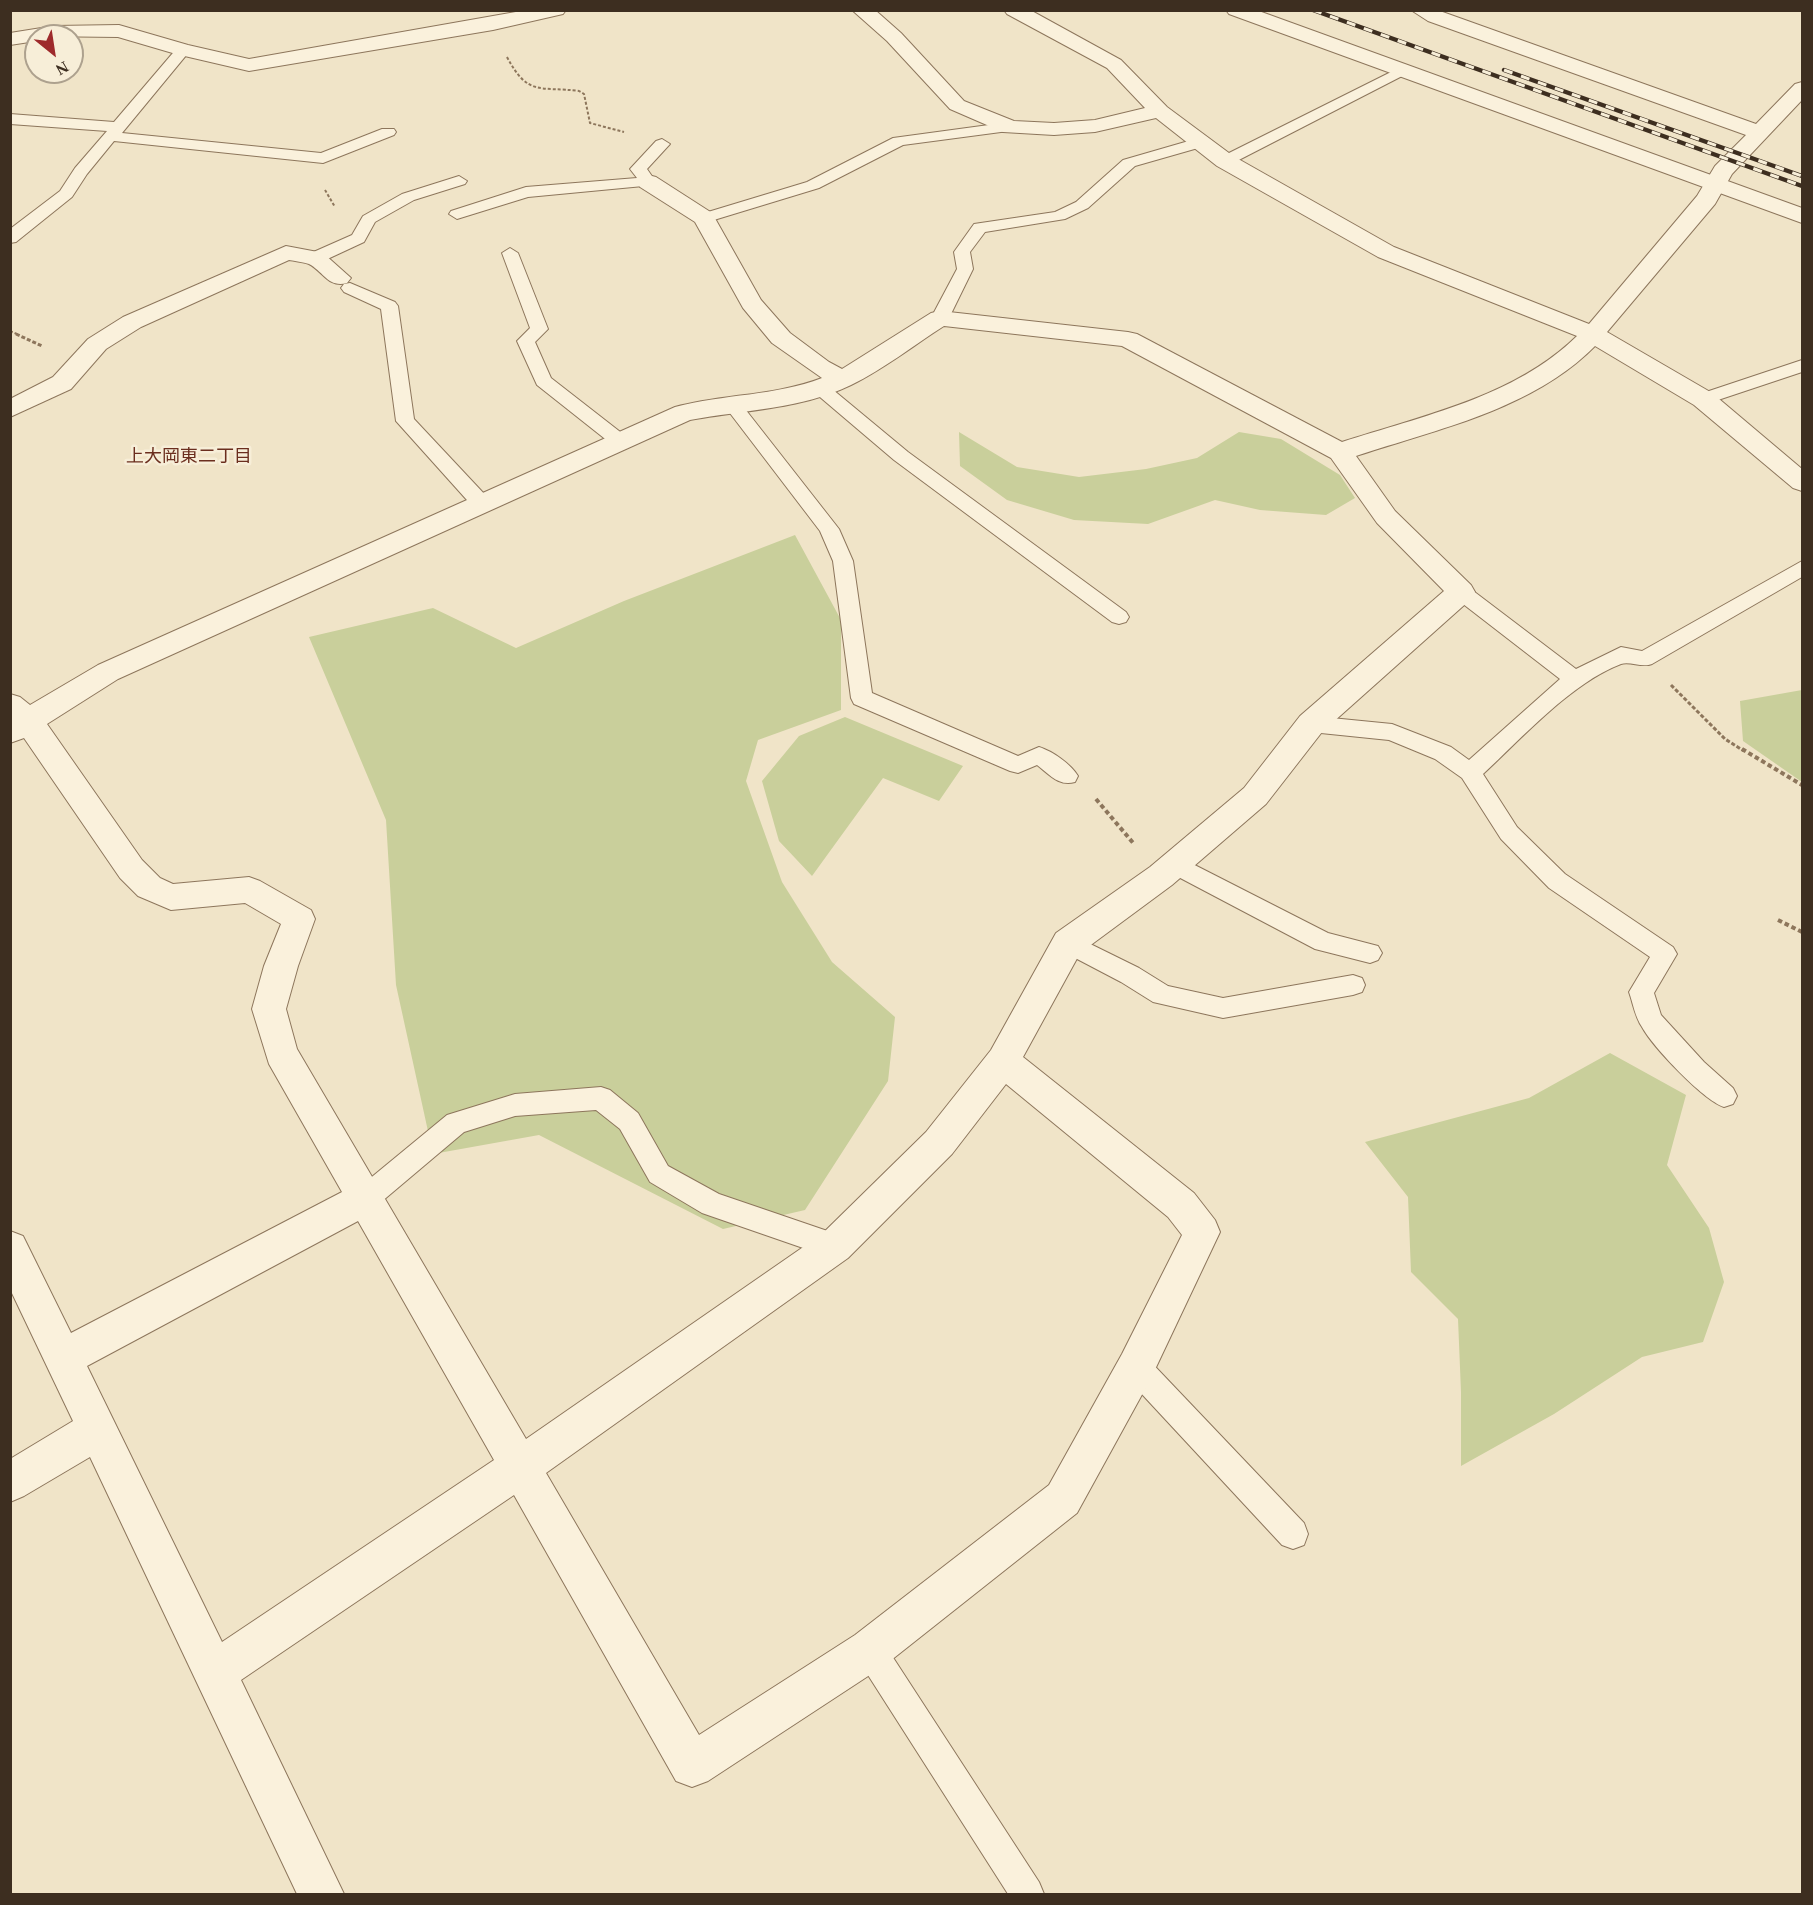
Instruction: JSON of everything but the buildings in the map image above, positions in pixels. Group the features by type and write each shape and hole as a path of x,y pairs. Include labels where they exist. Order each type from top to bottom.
{"street":[{"path":"10,39 54,32 119,31 183,50 249,64 494,17 556,10"},
{"path":"862,10 894,37 957,105 1011,126 1054,129 1095,126 1160,111"},
{"path":"1014,10 1114,64 1160,111 1225,162 1386,252 1593,334 1703,399 1803,482"},
{"path":"1236,10 1803,216"},
{"path":"1421,10 1445,21 1759,132"},
{"path":"1340,452 1468,410 1522,388 1569,358 1593,334 1707,199 1723,171 1803,88"},
{"path":"648,182 704,218 751,303 781,338 820,367 832,383"},
{"path":"10,409 62,383 97,344 132,322 286,253 315,258 345,283"},
{"path":"215,1672 520,1467 835,1246 939,1143 1003,1061 1068,943 1175,864 1255,796 1311,724 1461,592 1386,517 1340,452 1128,339 940,318 832,383 780,399 732,404 684,413 108,672 16,719 131,868 149,887 171,897 249,890 299,919 281,966 269,1009 281,1053 365,1198 520,1467 692,1765 870,1650 1063,1499 1136,1367 1202,1232 1181,1205 1003,1061"},
{"path":"63,1358 365,1198"},
{"path":"10,1248 321,1894"},
{"path":"10,1482 98,1429"}],"lane":[{"path":"10,238 66,194 81,171 183,50"},
{"path":"1225,162 1401,71"},
{"path":"10,119 323,158 388,132"},
{"path":"704,218 813,185 899,141 1011,126"},
{"path":"940,318 965,269 962,252 980,228 1059,216 1082,205 1129,163 1199,143"},
{"path":"648,182 638,169 662,144"},
{"path":"315,258 358,238 369,219 408,197 459,181"},
{"path":"458,214 526,192 648,182"},
{"path":"510,254 539,329 526,341 543,381 621,442"},
{"path":"345,283 389,306 405,421 482,504"},
{"path":"1703,399 1803,366"},
{"path":"832,383 901,456 1119,617"},
{"path":"732,404 829,529 843,561 862,698 1018,765 1040,754 1067,776"},
{"path":"1470,772 1574,679 1621,655 1645,659 1803,568"},
{"path":"1461,592 1574,679"},
{"path":"1311,724 1392,732 1443,753 1470,772 1509,833 1557,881 1665,954 1641,992 1651,1021 1695,1070 1724,1096"},
{"path":"1175,864 1323,942 1370,953"},
{"path":"1068,943 1130,975 1162,995 1223,1008 1353,985"},
{"path":"365,1198 456,1123 515,1104 601,1098 629,1121 659,1174 711,1204 835,1246"},
{"path":"1136,1367 1293,1534"},
{"path":"870,1650 1027,1894"}],"path":[{"path":"494,17 516,76 536,90 579,91 584,94 590,123 650,138 662,144"},
{"path":"1645,659 1725,739 1803,785"},
{"path":"1095,797 1130,838"},
{"path":"1778,920 1803,932"}],"green space":[{"path":"959,432 1017,467 1079,477 1146,469 1197,458 1239,432 1281,439 1340,475 1355,498 1326,515 1260,510 1215,500 1148,524 1074,520 1007,500 960,466"},
{"path":"795,535 841,620 841,710 758,740 746,781 782,882 832,962 895,1017 888,1081 805,1210 723,1229 539,1135 433,1154 396,985 386,820 309,637 433,608 516,648 624,601"},
{"path":"1802,690 1802,782 1743,741 1740,701"},
{"path":"845,717 963,766 939,801 883,778 812,876 779,841 762,781 799,736"},
{"path":"1610,1053 1686,1095 1667,1165 1709,1228 1724,1282 1703,1342 1642,1357 1554,1414 1461,1466 1458,1319 1411,1272 1408,1197 1365,1142 1529,1098"}],"railway":[{"path":"1313,10 1802,186"},
{"path":"1504,70 1802,176"}],"district":[{"name":"上大岡東二丁目","path":"189,457"}]}
